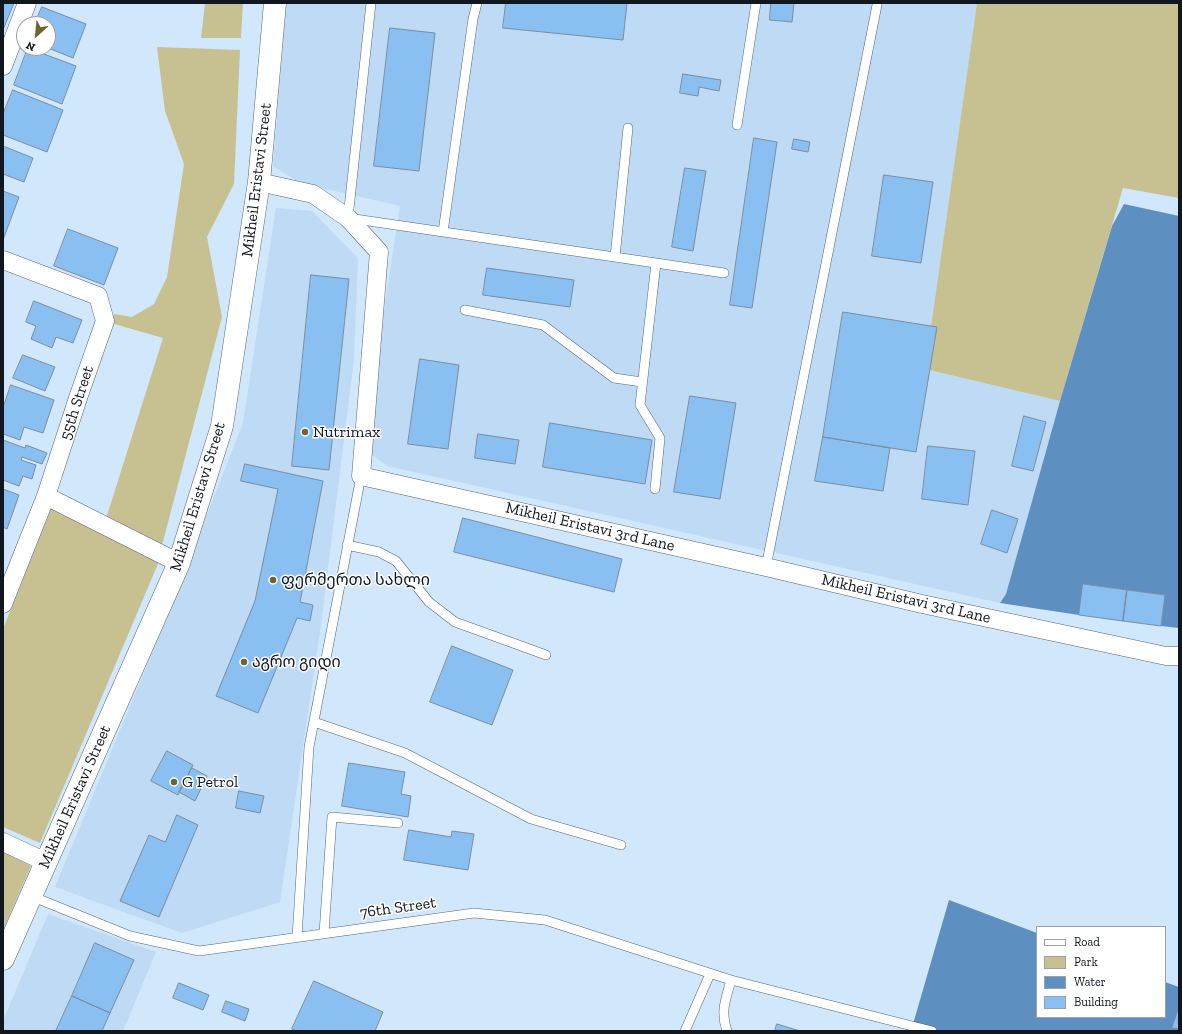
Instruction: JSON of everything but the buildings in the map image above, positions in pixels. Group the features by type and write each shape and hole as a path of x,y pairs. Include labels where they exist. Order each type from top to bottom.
{"main road":[{"name":"Mikheil Eristavi Street","path":"3,959 179,563 222,426 259,182 276,3"}],"street":[{"path":"3,66 27,3"},
{"path":"259,182 313,194 348,218 379,252 360,476"},
{"name":"55th Street","path":"3,260 98,296 105,321 46,496 3,604"},
{"name":"Mikheil Eristavi 3rd Lane","path":"360,476 930,605 1166,656 1179,656"},
{"path":"46,496 179,563"},
{"path":"3,842 46,862"}],"lane":[{"path":"371,3 348,218 724,273"},
{"path":"443,232 473,19 477,3"},
{"path":"738,125 756,3"},
{"path":"766,567 877,5"},
{"path":"615,257 628,128"},
{"path":"655,490 660,438 640,405 656,263"},
{"path":"465,310 543,324 614,378 642,382"},
{"path":"297,937 309,747 360,476"},
{"path":"347,545 379,552 396,561 429,602 455,622 546,655"},
{"path":"314,722 405,753 531,819 621,845"},
{"path":"324,933 332,817 398,823"},
{"name":"76th Street","path":"31,896 130,936 199,951 474,913 545,920 710,974 932,1031"},
{"path":"685,1031 710,974"},
{"path":"727,1031 724,1022 723,1008 731,980"}],"shaded area":[{"path":"286,3 977,3 925,369 1060,401 1006,594 1000,603 387,466 363,448 400,206 300,183 273,166"},
{"path":"276,208 312,211 358,258 354,359 321,625 280,902 182,933 55,887 157,641 243,423"},
{"path":"48,914 156,952 123,1031 3,1031 3,1021"}],"green space":[{"path":"205,3 243,3 241,38 201,38"},
{"path":"977,3 1179,3 1179,198 1123,188 1060,401 925,369"},
{"path":"157,47 240,50 234,184 207,237 222,317 160,553 104,525 163,338 111,323 114,314 132,317 154,304 167,277 184,164 165,111"},
{"path":"51,509 160,559 40,843 3,827 3,629"},
{"path":"3,852 31,866 3,930"}],"water":[{"path":"1124,204 1179,216 1179,628 1161,626 1164,595 1083,584 1079,615 1000,603 1006,594 1060,401 1112,226"},
{"path":"949,900 1036,933 1036,1018 1166,1018 1166,982 1179,987 1179,1031 911,1031"}],"place":[{"name":"Nutrimax","path":"305,432"},
{"name":"ფერმერთა სახლი","path":"273,580"},
{"name":"აგრო გიდი","path":"244,662"},
{"name":"G Petrol","path":"174,782"}]}
